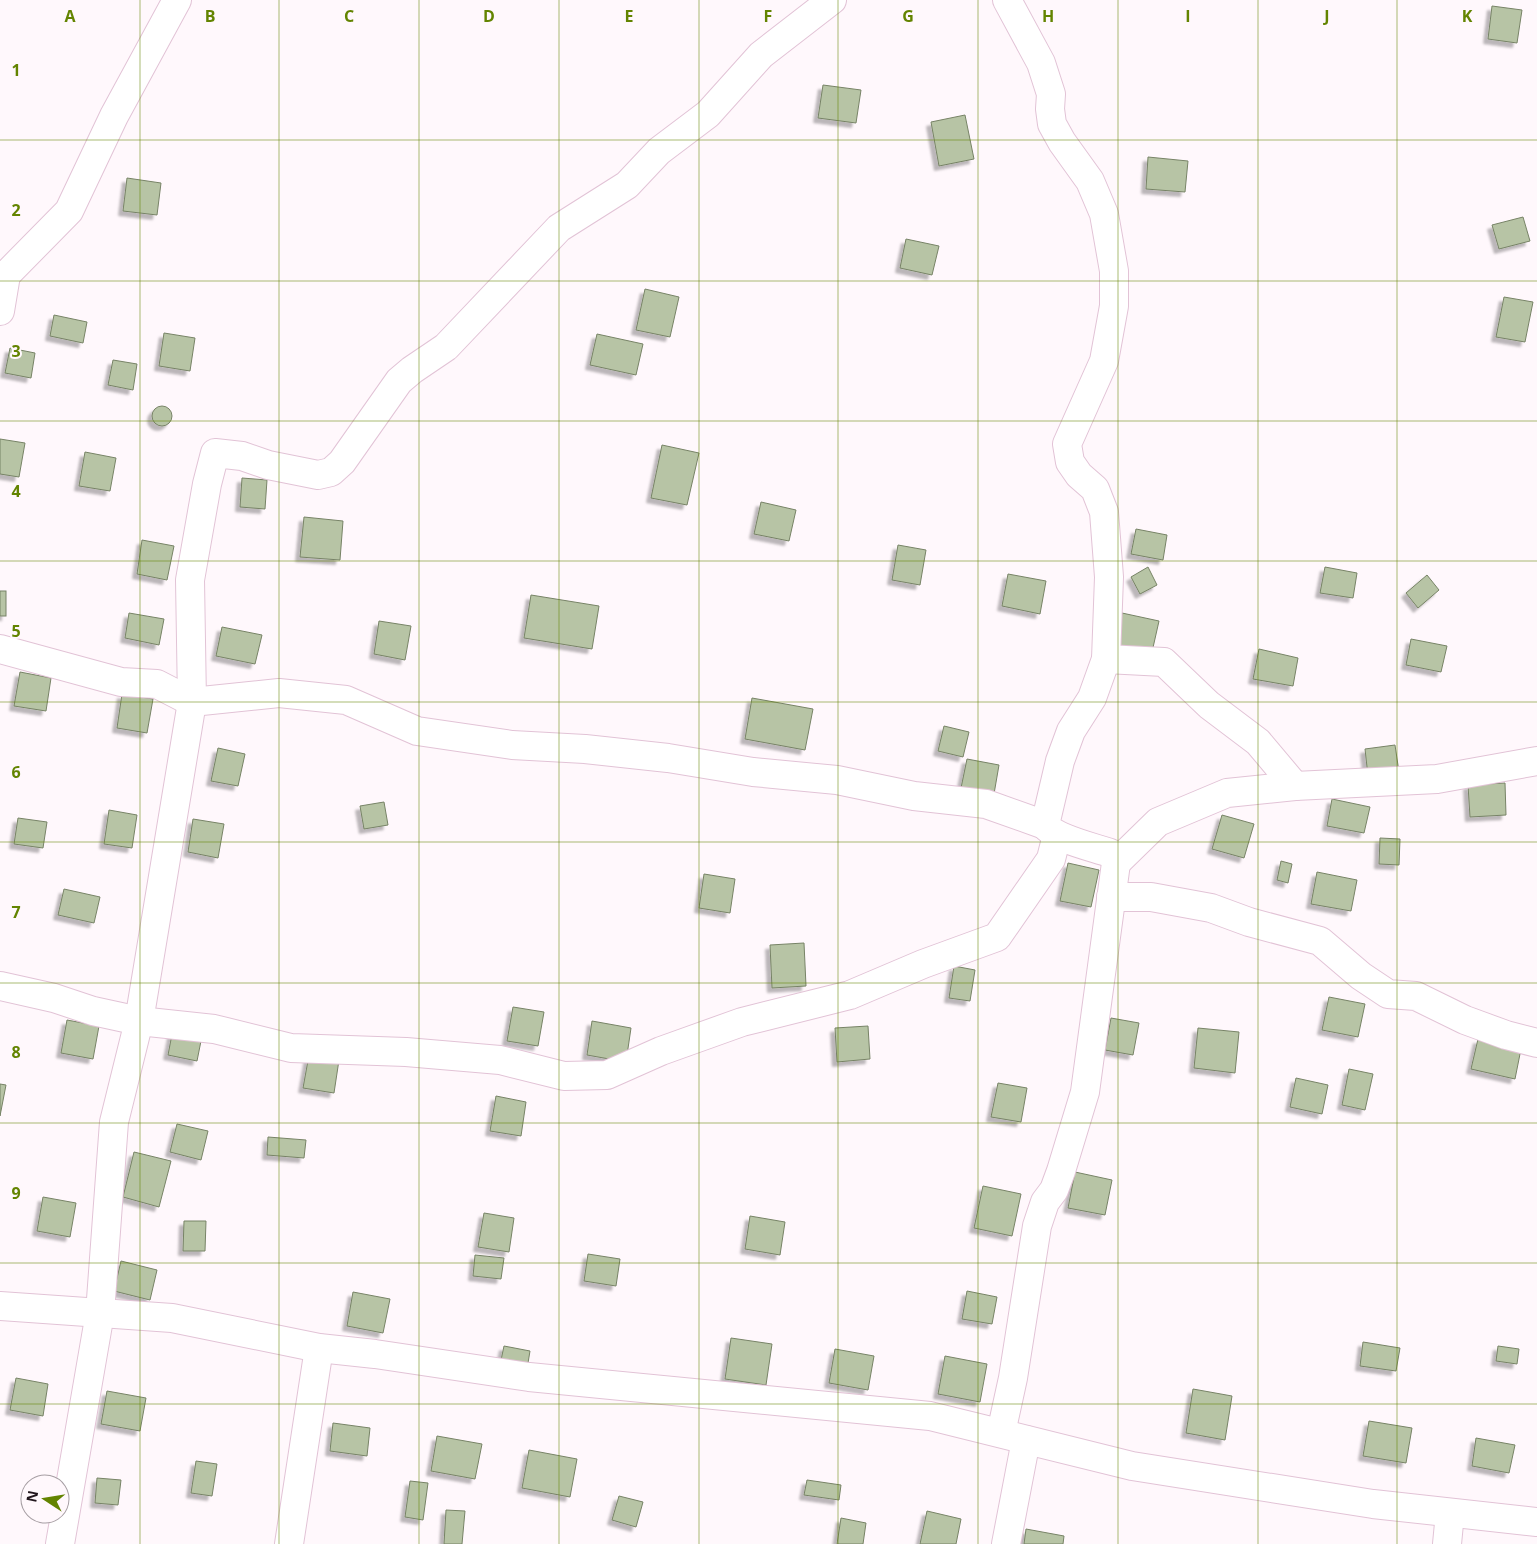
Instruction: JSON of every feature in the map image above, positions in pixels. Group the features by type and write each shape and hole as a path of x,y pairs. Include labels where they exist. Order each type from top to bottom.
{"street":[{"path":"0,311 6,275 69,211 114,116 177,0"},
{"path":"60,1544 100,1313 114,1122 139,1020 192,702 190,580 207,484 215,453 242,456 268,465 318,474 331,472 342,462 400,380 446,347 559,228 627,185 659,151 708,114 761,55 832,0"},
{"path":"0,986 54,998 94,1011 139,1020 214,1029 291,1048 406,1052 500,1060 564,1076 607,1075 662,1051 742,1022 850,995 923,964 997,937 1051,859 1051,830 1060,760 1071,731 1092,698 1106,659 1109,578 1104,512 1095,489 1079,475 1070,462 1067,444 1104,361 1114,306 1114,271 1104,214 1090,181 1062,142 1052,124 1051,94 1041,63 1007,0"},
{"path":"0,649 121,682 157,684 192,702 278,693 346,700 417,731 512,745 585,749 668,758 753,772 837,780 914,796 986,804 1110,853 1116,863 1085,1092 1061,1171 1054,1190 1044,1202 1037,1226 1013,1378 1001,1433"},
{"path":"1106,659 1164,662 1209,705 1258,742 1295,786"},
{"path":"1116,863 1158,822 1227,794 1295,786 1437,779 1537,761"},
{"path":"1111,897 1151,897 1211,908 1249,922 1320,941 1361,976 1388,994 1416,996 1465,1020 1537,1044"},
{"path":"0,1306 172,1318 319,1348 375,1354 529,1378 930,1416 1132,1466 1373,1504 1537,1522"},
{"path":"288,1544 319,1348"},
{"path":"1006,1544 1026,1440"},
{"path":"1447,1544 1450,1513"}],"building":[{"path":"1492,6 1522,10 1517,43 1488,39"},
{"path":"823,85 861,90 856,123 818,118"},
{"path":"965,115 974,159 939,166 931,122"},
{"path":"1148,157 1188,161 1185,192 1146,189"},
{"path":"127,178 161,183 157,215 123,211"},
{"path":"1523,217 1530,241 1499,249 1492,225"},
{"path":"906,239 939,246 932,275 900,268"},
{"path":"645,289 679,297 670,337 636,330"},
{"path":"1504,297 1533,302 1525,342 1496,337"},
{"path":"54,315 87,322 83,343 50,336"},
{"path":"164,333 195,338 190,371 159,366"},
{"path":"597,334 643,344 636,375 590,365"},
{"path":"10,348 35,353 31,378 5,373"},
{"path":"113,360 137,364 133,390 108,385"},
{"path":"158,406 166,406 172,412 172,420 166,426 158,426 152,420 152,412"},
{"path":"0,439 25,443 19,477 0,474"},
{"path":"662,445 699,453 687,505 651,498"},
{"path":"85,452 116,458 110,491 79,486"},
{"path":"242,478 267,480 265,509 240,507"},
{"path":"761,502 796,510 789,541 754,534"},
{"path":"304,517 343,521 340,560 300,557"},
{"path":"1136,529 1167,535 1163,560 1131,554"},
{"path":"142,540 174,546 167,580 137,574"},
{"path":"898,545 926,550 920,585 892,580"},
{"path":"1148,567 1157,585 1140,594 1131,577"},
{"path":"1325,567 1357,573 1353,598 1320,593"},
{"path":"1008,574 1046,581 1040,614 1002,606"},
{"path":"1427,575 1439,590 1418,608 1406,593"},
{"path":"0,591 6,591 6,616 0,616"},
{"path":"531,595 599,606 592,649 524,638"},
{"path":"129,613 164,619 159,645 125,638"},
{"path":"1122,613 1159,621 1152,652 1116,645"},
{"path":"379,621 411,626 405,660 374,654"},
{"path":"222,627 262,635 255,664 216,656"},
{"path":"1411,639 1447,646 1441,672 1406,665"},
{"path":"1259,649 1298,658 1293,686 1253,679"},
{"path":"20,672 51,678 46,711 14,706"},
{"path":"122,694 153,699 147,733 117,728"},
{"path":"752,698 813,709 805,750 745,739"},
{"path":"944,726 969,732 963,757 938,751"},
{"path":"1395,745 1399,772 1368,776 1365,749"},
{"path":"218,748 245,754 238,786 211,781"},
{"path":"967,759 999,765 994,794 961,788"},
{"path":"1505,783 1506,815 1470,817 1468,785"},
{"path":"1332,799 1370,807 1364,833 1327,826"},
{"path":"384,802 388,825 364,829 360,806"},
{"path":"109,810 137,815 132,848 104,844"},
{"path":"1222,815 1254,824 1244,858 1212,849"},
{"path":"18,818 47,822 43,848 14,844"},
{"path":"193,819 224,824 218,858 188,852"},
{"path":"1380,838 1400,839 1399,865 1379,864"},
{"path":"1281,861 1292,864 1288,883 1277,880"},
{"path":"1068,863 1099,870 1091,907 1060,901"},
{"path":"1317,872 1357,880 1351,911 1311,904"},
{"path":"704,874 735,879 730,913 699,908"},
{"path":"64,889 100,897 94,923 58,915"},
{"path":"804,943 806,986 772,988 770,945"},
{"path":"954,966 975,970 970,1001 949,998"},
{"path":"1329,997 1365,1004 1358,1037 1322,1030"},
{"path":"513,1007 544,1012 538,1046 507,1041"},
{"path":"1111,1018 1139,1023 1133,1055 1105,1050"},
{"path":"67,1020 99,1026 93,1059 61,1053"},
{"path":"592,1021 631,1028 626,1062 587,1055"},
{"path":"868,1026 870,1059 837,1062 835,1028"},
{"path":"1198,1028 1239,1032 1235,1073 1194,1068"},
{"path":"173,1029 202,1036 197,1061 168,1055"},
{"path":"1478,1039 1521,1049 1515,1079 1471,1069"},
{"path":"309,1055 339,1060 334,1093 303,1088"},
{"path":"1349,1069 1373,1074 1365,1110 1342,1105"},
{"path":"1296,1078 1328,1085 1322,1114 1290,1107"},
{"path":"998,1083 1027,1088 1021,1122 991,1117"},
{"path":"0,1084 6,1085 0,1116"},
{"path":"496,1096 526,1102 521,1136 490,1131"},
{"path":"177,1124 208,1131 201,1160 170,1152"},
{"path":"268,1137 306,1140 304,1158 267,1155"},
{"path":"134,1152 171,1161 159,1207 123,1197"},
{"path":"1075,1172 1112,1180 1105,1215 1068,1208"},
{"path":"983,1186 1021,1194 1012,1236 974,1228"},
{"path":"43,1197 76,1203 70,1237 37,1231"},
{"path":"484,1213 514,1218 509,1252 478,1247"},
{"path":"750,1216 785,1222 780,1255 745,1249"},
{"path":"184,1221 206,1221 205,1251 183,1251"},
{"path":"588,1254 620,1259 616,1286 584,1281"},
{"path":"475,1255 504,1258 501,1279 473,1276"},
{"path":"121,1261 157,1270 150,1300 114,1291"},
{"path":"967,1291 997,1297 992,1324 962,1319"},
{"path":"353,1292 390,1299 383,1333 347,1326"},
{"path":"731,1338 772,1344 766,1385 725,1379"},
{"path":"1363,1342 1400,1348 1396,1371 1360,1366"},
{"path":"504,1346 530,1351 527,1369 500,1365"},
{"path":"1498,1346 1519,1349 1517,1364 1496,1361"},
{"path":"835,1349 874,1356 868,1390 829,1383"},
{"path":"945,1356 987,1364 980,1402 938,1394"},
{"path":"16,1378 48,1384 43,1416 10,1410"},
{"path":"1193,1389 1232,1396 1225,1440 1186,1433"},
{"path":"107,1391 146,1398 140,1431 101,1424"},
{"path":"1369,1421 1412,1428 1406,1463 1363,1456"},
{"path":"333,1423 370,1428 367,1456 330,1451"},
{"path":"437,1436 482,1444 475,1479 431,1471"},
{"path":"1476,1438 1515,1445 1509,1473 1472,1466"},
{"path":"529,1450 577,1459 570,1497 522,1488"},
{"path":"196,1461 217,1464 212,1496 191,1493"},
{"path":"97,1478 121,1480 118,1505 95,1503"},
{"path":"807,1480 841,1485 839,1500 804,1495"},
{"path":"410,1481 428,1483 423,1520 405,1517"},
{"path":"619,1496 643,1502 636,1527 612,1520"},
{"path":"446,1510 465,1511 462,1544 444,1544"},
{"path":"927,1511 961,1519 956,1544 920,1544"},
{"path":"841,1518 866,1523 863,1544 837,1544"},
{"path":"1026,1529 1064,1536 1063,1544 1024,1544"}]}
